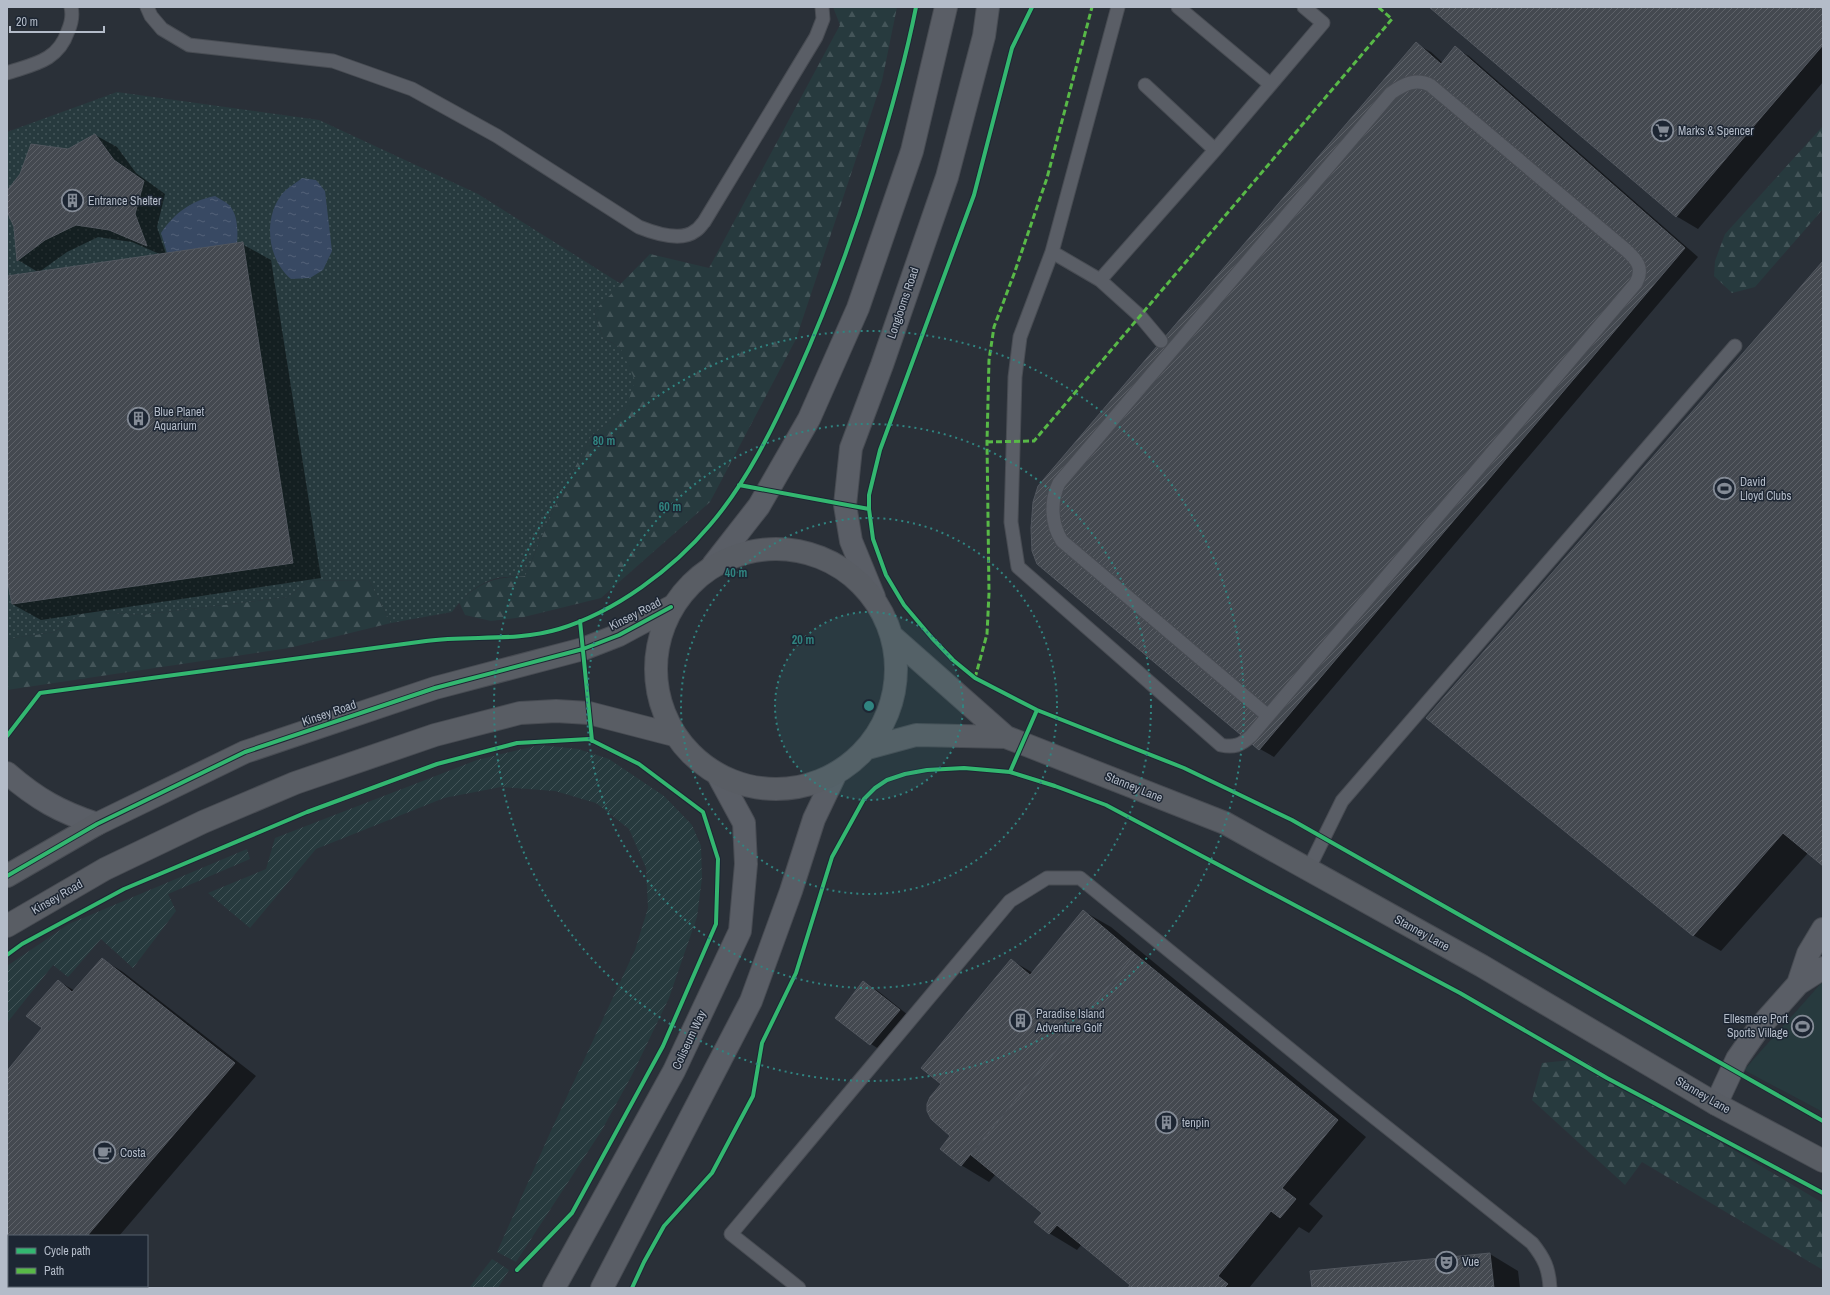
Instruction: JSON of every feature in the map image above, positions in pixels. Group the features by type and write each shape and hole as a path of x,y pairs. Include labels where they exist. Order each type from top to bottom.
{"main road":[{"path":"799,549 836,563 874,597 888,620 894,638 897,678 889,713 868,748 850,765 834,775 788,789 746,786 718,775 693,757 674,735 660,704 655,671 658,641 671,607 688,585 713,565 753,550 799,549"},
{"name":"Kinsey Road","path":"7,876 97,824 246,752 435,688 583,649 619,635 671,607"},
{"name":"Stanney Lane","path":"894,638 1006,737 1225,823 1482,966 1716,1104 1823,1161"},
{"name":"Kinsey Road","path":"7,926 105,869 203,822 296,783 435,735 520,713 556,711 589,712 674,735"},
{"name":"Stanney Lane","path":"868,748 916,735 1006,737"}],"street":[{"path":"713,565 759,506 809,419 858,308 912,151 946,7"},
{"name":"Longlooms Road","path":"874,597 851,541 845,505 851,448 882,365 947,177 984,36 988,7"},
{"path":"7,773 41,800 74,816 97,824"},
{"name":"Coliseum Way","path":"554,1288 674,1072 740,931 746,864 744,823 718,775"},
{"path":"602,1288 751,1001 791,891 814,819 834,775"},
{"path":"1798,984 1808,954 1823,930"},
{"path":"1716,1104 1731,1070 1746,1045 1758,1029 1798,984 1823,968"}],"lane":[{"path":"7,73 40,62 55,53 66,37 70,25 71,7"},
{"path":"148,7 151,16 162,29 189,45 333,61 412,89 497,136 639,227 658,234 677,236 694,232 704,222 816,37 823,19 822,7"},
{"path":"1118,7 1052,252 1020,337 1015,377 1011,522 1018,567 1221,745 1229,747 1243,744 1268,716 1626,295 1640,276 1640,268 1637,261 1626,250 1430,85 1422,81 1410,82 1391,93 1071,468 1059,483 1055,491 1054,519 1056,531 1062,541 1268,716"},
{"path":"1178,7 1270,84"},
{"path":"1100,280 1215,150 1323,23 1304,7"},
{"path":"1145,85 1215,150"},
{"path":"1052,252 1100,280 1140,316 1161,341"},
{"path":"1308,870 1342,801 1735,346"},
{"path":"799,1288 731,1234 1010,901 1047,878 1080,878 1343,1093 1532,1242 1544,1258 1550,1288"}],"green space":[{"path":"833,7 897,7 882,81 796,339 710,502 601,598 524,617 491,621 465,615 459,602 475,589 497,579 525,576 555,506 591,436 626,409 620,347 603,338 594,311 650,254 709,268 840,25"},
{"path":"117,92 319,120 478,194 621,284 594,311 603,338 620,347 635,380 626,409 591,436 555,506 525,576 500,577 490,580 477,587 466,596 452,612 391,623 369,580 309,581 288,597 141,615 86,611 54,632 7,639 7,132"},
{"path":"1823,126 1823,209 1755,287 1732,293 1714,276 1715,261 1725,234"},
{"path":"369,580 391,623 289,648 7,690 7,639 54,632 86,611 141,615 288,597 309,581"},
{"path":"539,745 578,749 609,759 664,796 692,825 701,846 702,878 697,917 669,998 633,1073 602,1130 516,1262 497,1252 550,1133 635,950 648,908 646,868 629,829 596,803 555,791 501,787 444,798 316,849 250,928 208,893 266,869 275,838 477,760"},
{"path":"247,849 250,859 168,894 176,911 133,968 101,939 68,977 53,965 7,1023 7,966 69,924"},
{"name":"Ellesmere Port Sports Village","path":"1823,981 1823,1112 1744,1070"},
{"path":"1581,1059 1823,1203 1823,1270 1642,1162 1625,1185 1532,1100 1542,1063"},
{"path":"492,1259 509,1270 498,1288 469,1288"}],"water":[{"path":"302,178 316,180 325,191 332,251 323,270 310,278 291,279 283,271 277,261 270,238 270,226 276,204 282,194"},
{"path":"215,196 226,202 234,213 236,218 237,243 167,253 161,233 166,226 184,209 198,201"}],"building":[{"name":"Marks & Spencer","path":"1429,7 1823,7 1823,45 1676,217"},
{"path":"1416,42 1441,64 1455,46 1685,248 1259,750 1037,564 1032,551 1031,528 1033,502 1038,486"},
{"name":"Entrance Shelter","path":"95,134 114,160 144,181 135,214 147,246 109,230 76,225 45,240 17,261 14,227 7,211 7,191 20,174 31,144 68,149"},
{"name":"Blue Planet Aquarium","path":"243,242 293,563 12,604 7,578 7,276"},
{"name":"David Lloyd Clubs","path":"1823,261 1823,866 1783,833 1693,936 1426,718"},
{"name":"Paradise Island Adventure Golf","path":"1083,910 1135,954 961,1166 940,1149 950,1136 931,1119 927,1111 927,1104 930,1097 941,1084 921,1068 1011,959 1030,975"},
{"name":"tenpin","path":"1135,954 1338,1120 1282,1188 1296,1199 1280,1218 1271,1211 1218,1276 1228,1284 1224,1288 1128,1288 1130,1285 1057,1225 1049,1234 1034,1222 1042,1213 971,1155"},
{"path":"102,958 235,1063 88,1235 8,1235 8,1239 7,1071 42,1028 26,1016 58,980 72,992"},
{"path":"863,981 900,1010 870,1045 835,1018"},
{"path":"7,1238 8,1280 7,1282"},
{"name":"Vue","path":"1490,1253 1494,1288 1312,1288 1310,1271"}],"marked path":[{"path":"975,678 987,634 989,593 987,442 989,360 994,327 1047,178 1092,7"},
{"path":"987,442 1034,441 1392,19 1378,7"}],"cycle path":[{"path":"7,736 40,693 426,641 459,638 526,636 543,633 559,629 601,612 622,600 661,573 710,525 736,491 758,454 796,377 828,302 864,200 896,91 916,7"},
{"path":"1032,7 1012,48 974,195 880,450 869,495 869,509 873,539 886,575 904,605 953,660 975,678 1037,710 1184,768 1292,820 1823,1121"},
{"path":"739,485 869,509"},
{"path":"7,876 97,824 245,752 435,688 583,649 619,635 671,607"},
{"path":"580,621 592,741"},
{"path":"1010,772 1037,710"},
{"path":"7,955 22,944 124,889 307,812 437,764 517,743 589,739 639,764 703,812 718,859 716,924 663,1046 572,1213 517,1270"},
{"path":"632,1288 644,1262 664,1226 712,1173 753,1096 762,1043 796,973 832,857 864,799 875,788 887,780 905,774 927,770 964,768 1010,772 1055,786 1106,805 1460,993 1607,1078 1823,1193"}],"place":[{"name":"Marks & Spencer","path":"1662,131"},
{"name":"Entrance Shelter","path":"73,201"},
{"name":"Blue Planet Aquarium","path":"139,419"},
{"name":"David Lloyd Clubs","path":"1724,489"},
{"name":"Paradise Island Adventure Golf","path":"1020,1021"},
{"name":"Ellesmere Port Sports Village","path":"1803,1026"},
{"name":"tenpin","path":"1166,1123"},
{"name":"Costa","path":"105,1153"},
{"name":"Vue","path":"1446,1262"}]}
